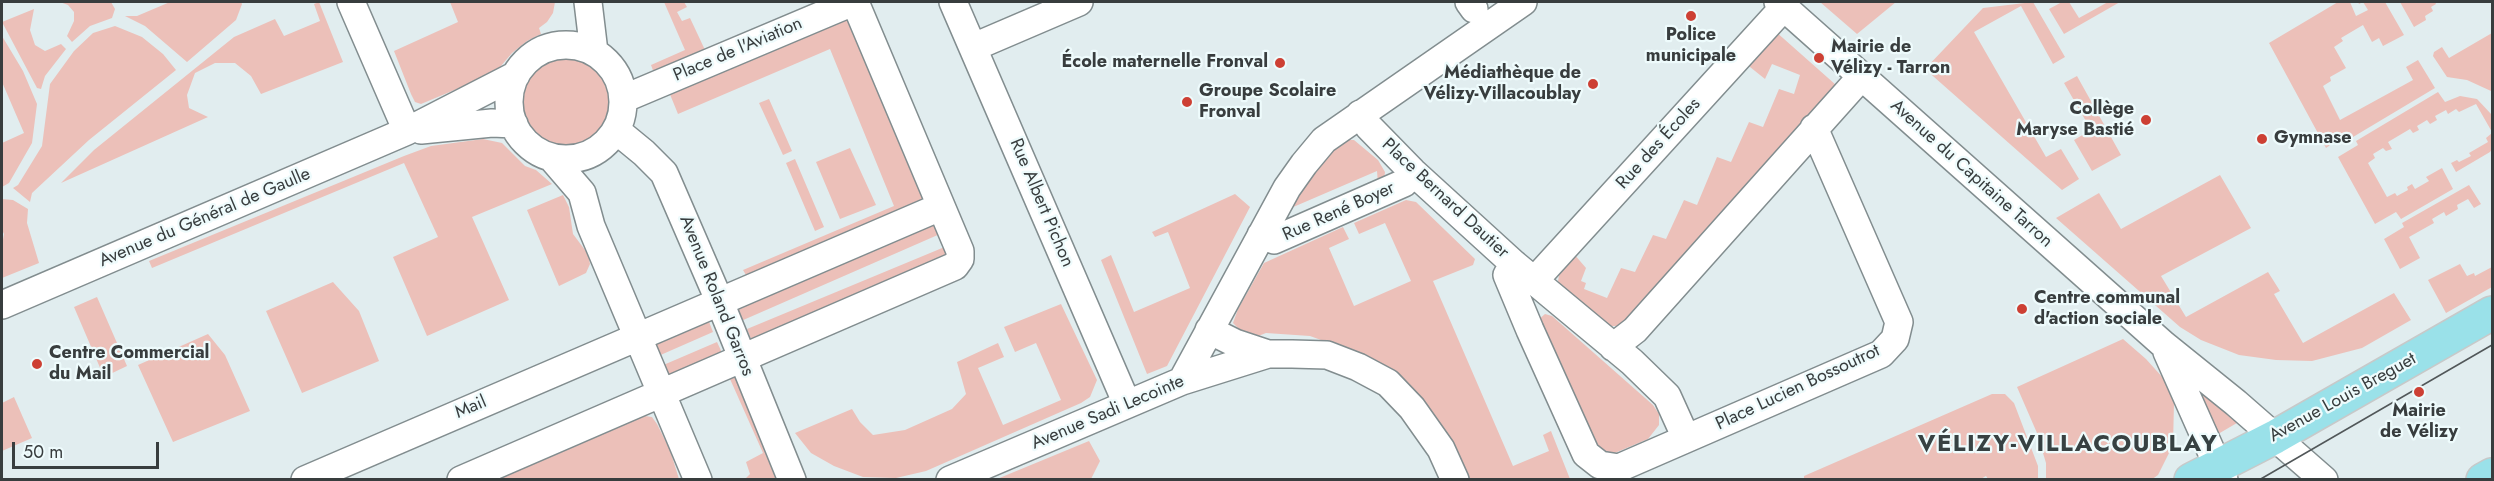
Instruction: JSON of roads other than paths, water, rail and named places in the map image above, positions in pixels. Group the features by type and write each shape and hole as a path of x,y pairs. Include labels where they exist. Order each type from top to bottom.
{"main road":[{"name":"Avenue Louis Breguet","path":"2211,475 2493,313"},
{"path":"2483,480 2493,476"}],"street":[{"path":"351,2 408,131"},
{"path":"565,45 587,2"},
{"path":"587,2 594,52"},
{"path":"461,480 956,266 960,259 960,251 854,2"},
{"name":"Place de l'Aviation","path":"623,99 854,2"},
{"name":"Rue Albert Pichon","path":"953,2 1127,404"},
{"path":"974,47 1079,2"},
{"name":"Rue René Boyer","path":"1182,381 1261,235 1304,164 1324,140 1523,2"},
{"name":"Avenue du Capitaine Tarron","path":"1781,4 2164,345 2324,480"},
{"name":"Rue des Écoles","path":"1534,281 1781,4"},
{"path":"565,45 594,52 615,72 623,99 622,115 616,130 607,142 581,157 566,159 551,157 533,148 518,133 514,124 510,99 516,75 532,57 553,47 565,45"},
{"name":"Avenue du Général de Gaulle","path":"2,304 408,131 516,75"},
{"path":"1613,347 1635,330 1862,76"},
{"name":"Place Bernard Dautier","path":"1360,114 1369,127 1413,172 1534,281"},
{"name":"Avenue du Général de Gaulle","path":"408,131 492,123 514,124"},
{"name":"Place Lucien Bossoutrot","path":"1514,264 1507,275 1530,330 1586,454 1600,465 1619,468 1881,354 1895,339 1899,322 1814,128"},
{"name":"Avenue Roland Garros","path":"616,130 664,173 719,300 792,480"},
{"path":"551,157 582,193 591,226 698,480"},
{"name":"Rue René Boyer","path":"1261,235 1274,240 1404,183 1413,172"},
{"name":"Mail","path":"305,480 719,300 940,207"},
{"path":"1534,281 1632,362 1667,396 1686,438"},
{"name":"Avenue Sadi Lecointe","path":"1209,330 1235,343 1268,354 1327,355 1358,367 1388,384 1412,408 1441,449 1455,480"},
{"name":"Avenue du Capitaine Tarron","path":"2164,345 2211,475"},
{"name":"Avenue Sadi Lecointe","path":"950,480 1182,381 1268,354"}],"tram line":[{"path":"2259,480 2492,345"}],"place":[{"name":"Police municipale","path":"1691,16"},
{"name":"Mairie de Vélizy - Tarron","path":"1819,58"},
{"name":"École maternelle Fronval","path":"1280,63"},
{"name":"Médiathèque de Vélizy-Villacoublay","path":"1593,84"},
{"name":"Groupe Scolaire Fronval","path":"1187,102"},
{"name":"Collège Maryse Bastié","path":"2146,120"},
{"name":"Gymnase","path":"2262,139"},
{"name":"Centre communal d'action sociale","path":"2022,309"},
{"name":"Centre Commercial du Mail","path":"37,364"},
{"name":"Mairie de Vélizy","path":"2419,392"}],"district":[{"name":"VÉLIZY-VILLACOUBLAY","path":"2068,445"}]}
